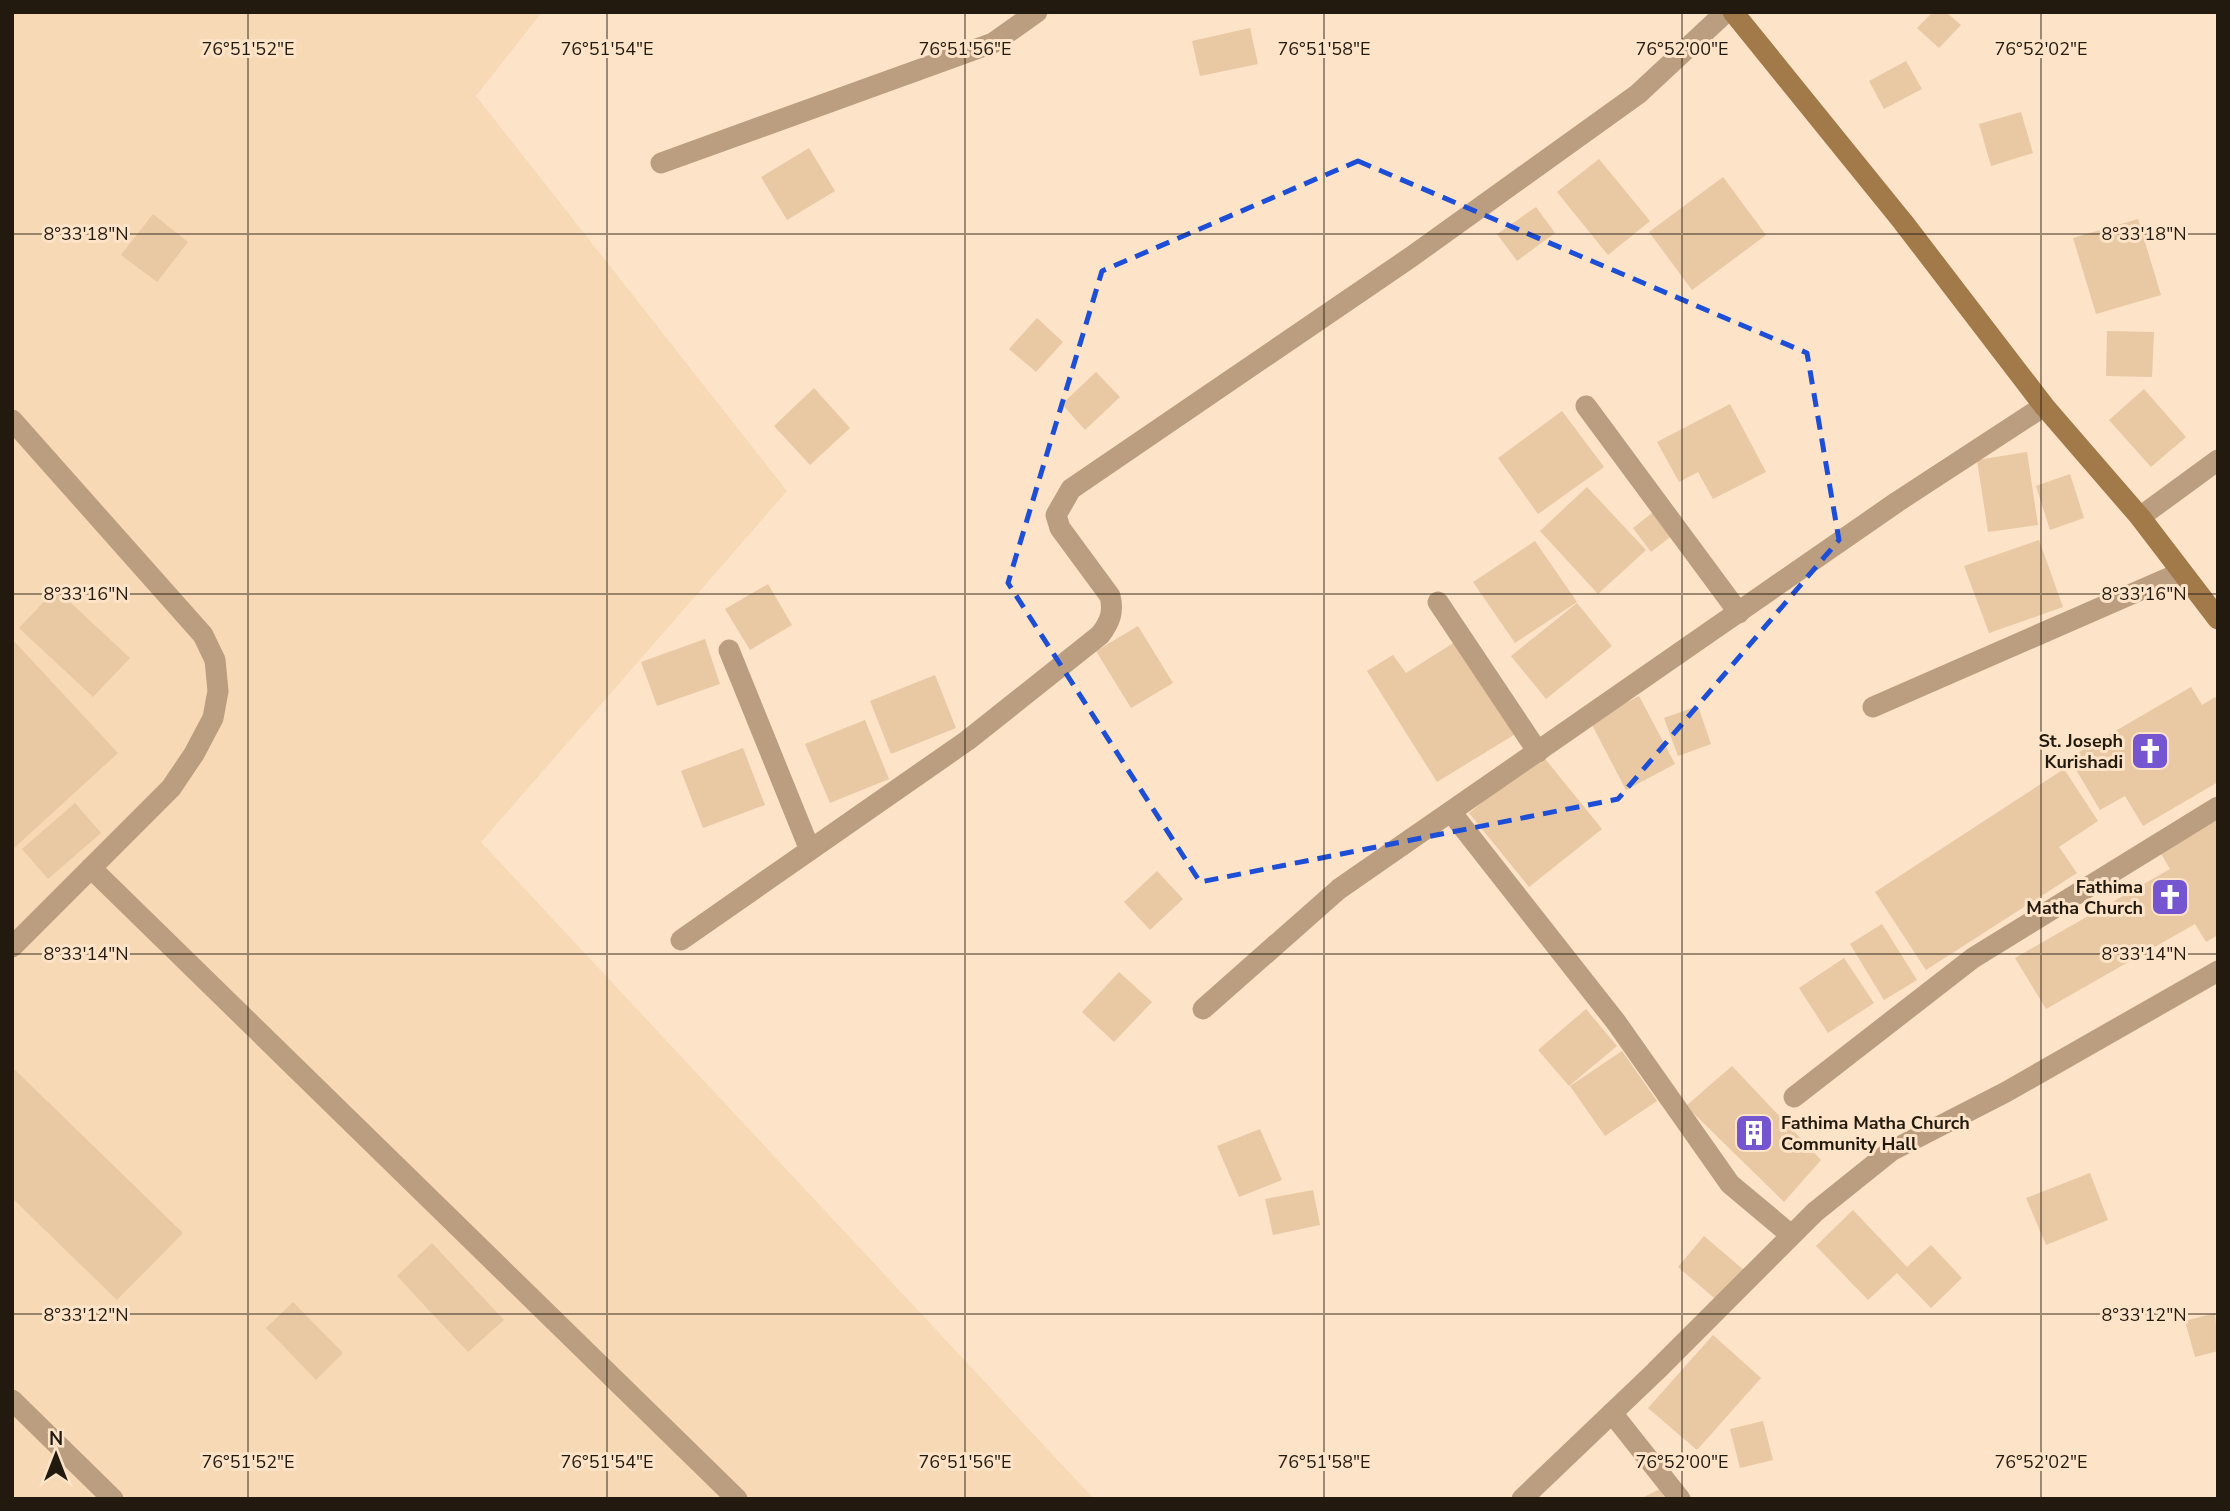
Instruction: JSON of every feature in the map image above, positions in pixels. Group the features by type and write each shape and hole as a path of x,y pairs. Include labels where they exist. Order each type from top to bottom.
{"street":[{"path":"661,163 993,43 1037,12"},
{"path":"681,940 968,740 1104,629 1113,608 1110,596 1060,528 1056,515 1071,489 1411,257 1638,94 1726,12"},
{"path":"1733,12 1903,222 2045,406 2140,517 2218,619"},
{"path":"1586,406 1738,612"},
{"path":"1203,1009 1339,889 1897,502 2045,406"},
{"path":"12,420 203,635 215,660 218,691 213,718 194,754 171,788 12,947"},
{"path":"2140,517 2218,460"},
{"path":"1873,707 2182,572"},
{"path":"1438,602 1538,752"},
{"path":"729,650 810,850"},
{"path":"1794,1097 1973,958 2218,807"},
{"path":"1451,812 1616,1022 1730,1184 1791,1235"},
{"path":"91,868 737,1499"},
{"path":"1522,1499 1815,1212 1892,1151 2006,1092 2218,971"},
{"path":"12,1399 113,1499"},
{"path":"1612,1413 1680,1499"}],"highlighted area":[{"path":"1358,161 1807,353 1839,540 1618,799 1200,882 1008,583 1102,271"}],"shaded area":[{"path":"12,12 542,12 476,96 787,491 481,842 1094,1499 12,1499"}],"building":[{"path":"1933,12 1946,12 1961,25 1939,48 1917,28"},
{"path":"1250,28 1258,64 1200,76 1192,41"},
{"path":"1906,61 1922,89 1884,109 1869,81"},
{"path":"2021,112 2033,153 1991,166 1979,124"},
{"path":"809,148 835,191 787,220 761,177"},
{"path":"1599,159 1650,221 1608,255 1557,192"},
{"path":"1723,177 1766,235 1692,290 1649,232"},
{"path":"1536,207 1555,233 1517,261 1497,234"},
{"path":"153,214 188,242 157,282 121,255"},
{"path":"2138,219 2161,295 2096,314 2073,238"},
{"path":"1037,318 1063,342 1036,372 1009,349"},
{"path":"2107,331 2154,332 2152,377 2106,376"},
{"path":"1096,372 1120,397 1085,430 1062,404"},
{"path":"814,388 850,428 810,465 774,426"},
{"path":"2144,389 2186,437 2151,467 2109,420"},
{"path":"1730,404 1766,472 1713,499 1698,472 1679,482 1657,442"},
{"path":"1562,411 1604,467 1538,514 1498,458"},
{"path":"2027,452 2038,525 1988,532 1977,460"},
{"path":"2070,474 2084,518 2050,530 2036,486"},
{"path":"1587,487 1646,550 1598,594 1540,531"},
{"path":"1657,509 1675,533 1651,552 1633,528"},
{"path":"2039,540 2063,607 1989,633 1964,566"},
{"path":"1535,541 1577,602 1515,643 1473,582"},
{"path":"768,584 792,625 750,650 725,609"},
{"path":"56,589 130,658 93,697 19,628"},
{"path":"1577,603 1612,646 1546,699 1511,656"},
{"path":"1138,626 1173,683 1131,708 1096,651"},
{"path":"12,639 118,753 12,850"},
{"path":"705,639 720,684 657,706 641,662"},
{"path":"1458,640 1517,733 1437,782 1367,671 1393,655 1406,673"},
{"path":"935,675 956,728 891,754 870,701"},
{"name":"St. Joseph Kurishadi","path":"2191,687 2202,705 2215,697 2218,701 2218,782 2143,826 2125,796 2100,810 2069,758"},
{"path":"1639,696 1675,764 1626,790 1590,721"},
{"path":"1698,706 1711,744 1678,756 1664,718"},
{"path":"865,720 889,779 830,803 805,744"},
{"path":"743,748 765,805 703,828 681,771"},
{"path":"1542,755 1602,829 1529,887 1469,813"},
{"path":"2064,769 2098,821 2059,847 2077,873 1926,970 1875,892"},
{"path":"75,803 101,833 48,879 22,849"},
{"name":"Fathima Matha Church","path":"2218,819 2218,935 2206,942 2195,924 2046,1009 2015,958 2170,869 2160,852"},
{"path":"1157,871 1183,899 1150,930 1124,902"},
{"path":"1882,924 1917,980 1884,1000 1850,944"},
{"path":"1844,958 1874,1003 1828,1033 1799,988"},
{"path":"1119,972 1152,1002 1114,1042 1082,1012"},
{"path":"1586,1009 1617,1046 1569,1086 1538,1050"},
{"path":"1622,1051 1657,1101 1605,1136 1570,1086"},
{"name":"Fathima Matha Church Community Hall","path":"1732,1066 1821,1160 1784,1202 1686,1106"},
{"path":"12,1067 183,1233 117,1300 12,1198"},
{"path":"1260,1129 1282,1180 1239,1197 1217,1146"},
{"path":"2090,1173 2108,1220 2046,1245 2026,1198"},
{"path":"1313,1190 1320,1225 1273,1235 1265,1199"},
{"path":"1853,1210 1907,1267 1931,1245 1962,1278 1931,1308 1897,1273 1868,1300 1816,1246"},
{"path":"1704,1236 1745,1271 1719,1302 1678,1267"},
{"path":"432,1243 504,1320 468,1352 397,1276"},
{"path":"293,1302 343,1353 316,1380 266,1328"},
{"path":"2215,1313 2218,1351 2195,1357 2185,1321"},
{"path":"1713,1335 1761,1378 1697,1450 1648,1408"},
{"path":"1763,1421 1773,1460 1740,1468 1730,1429"},
{"path":"1660,1489 1665,1499 1640,1499"}],"place":[{"name":"St. Joseph Kurishadi","path":"2150,751"},
{"name":"Fathima Matha Church","path":"2170,897"},
{"name":"Fathima Matha Church Community Hall","path":"1754,1133"}]}
